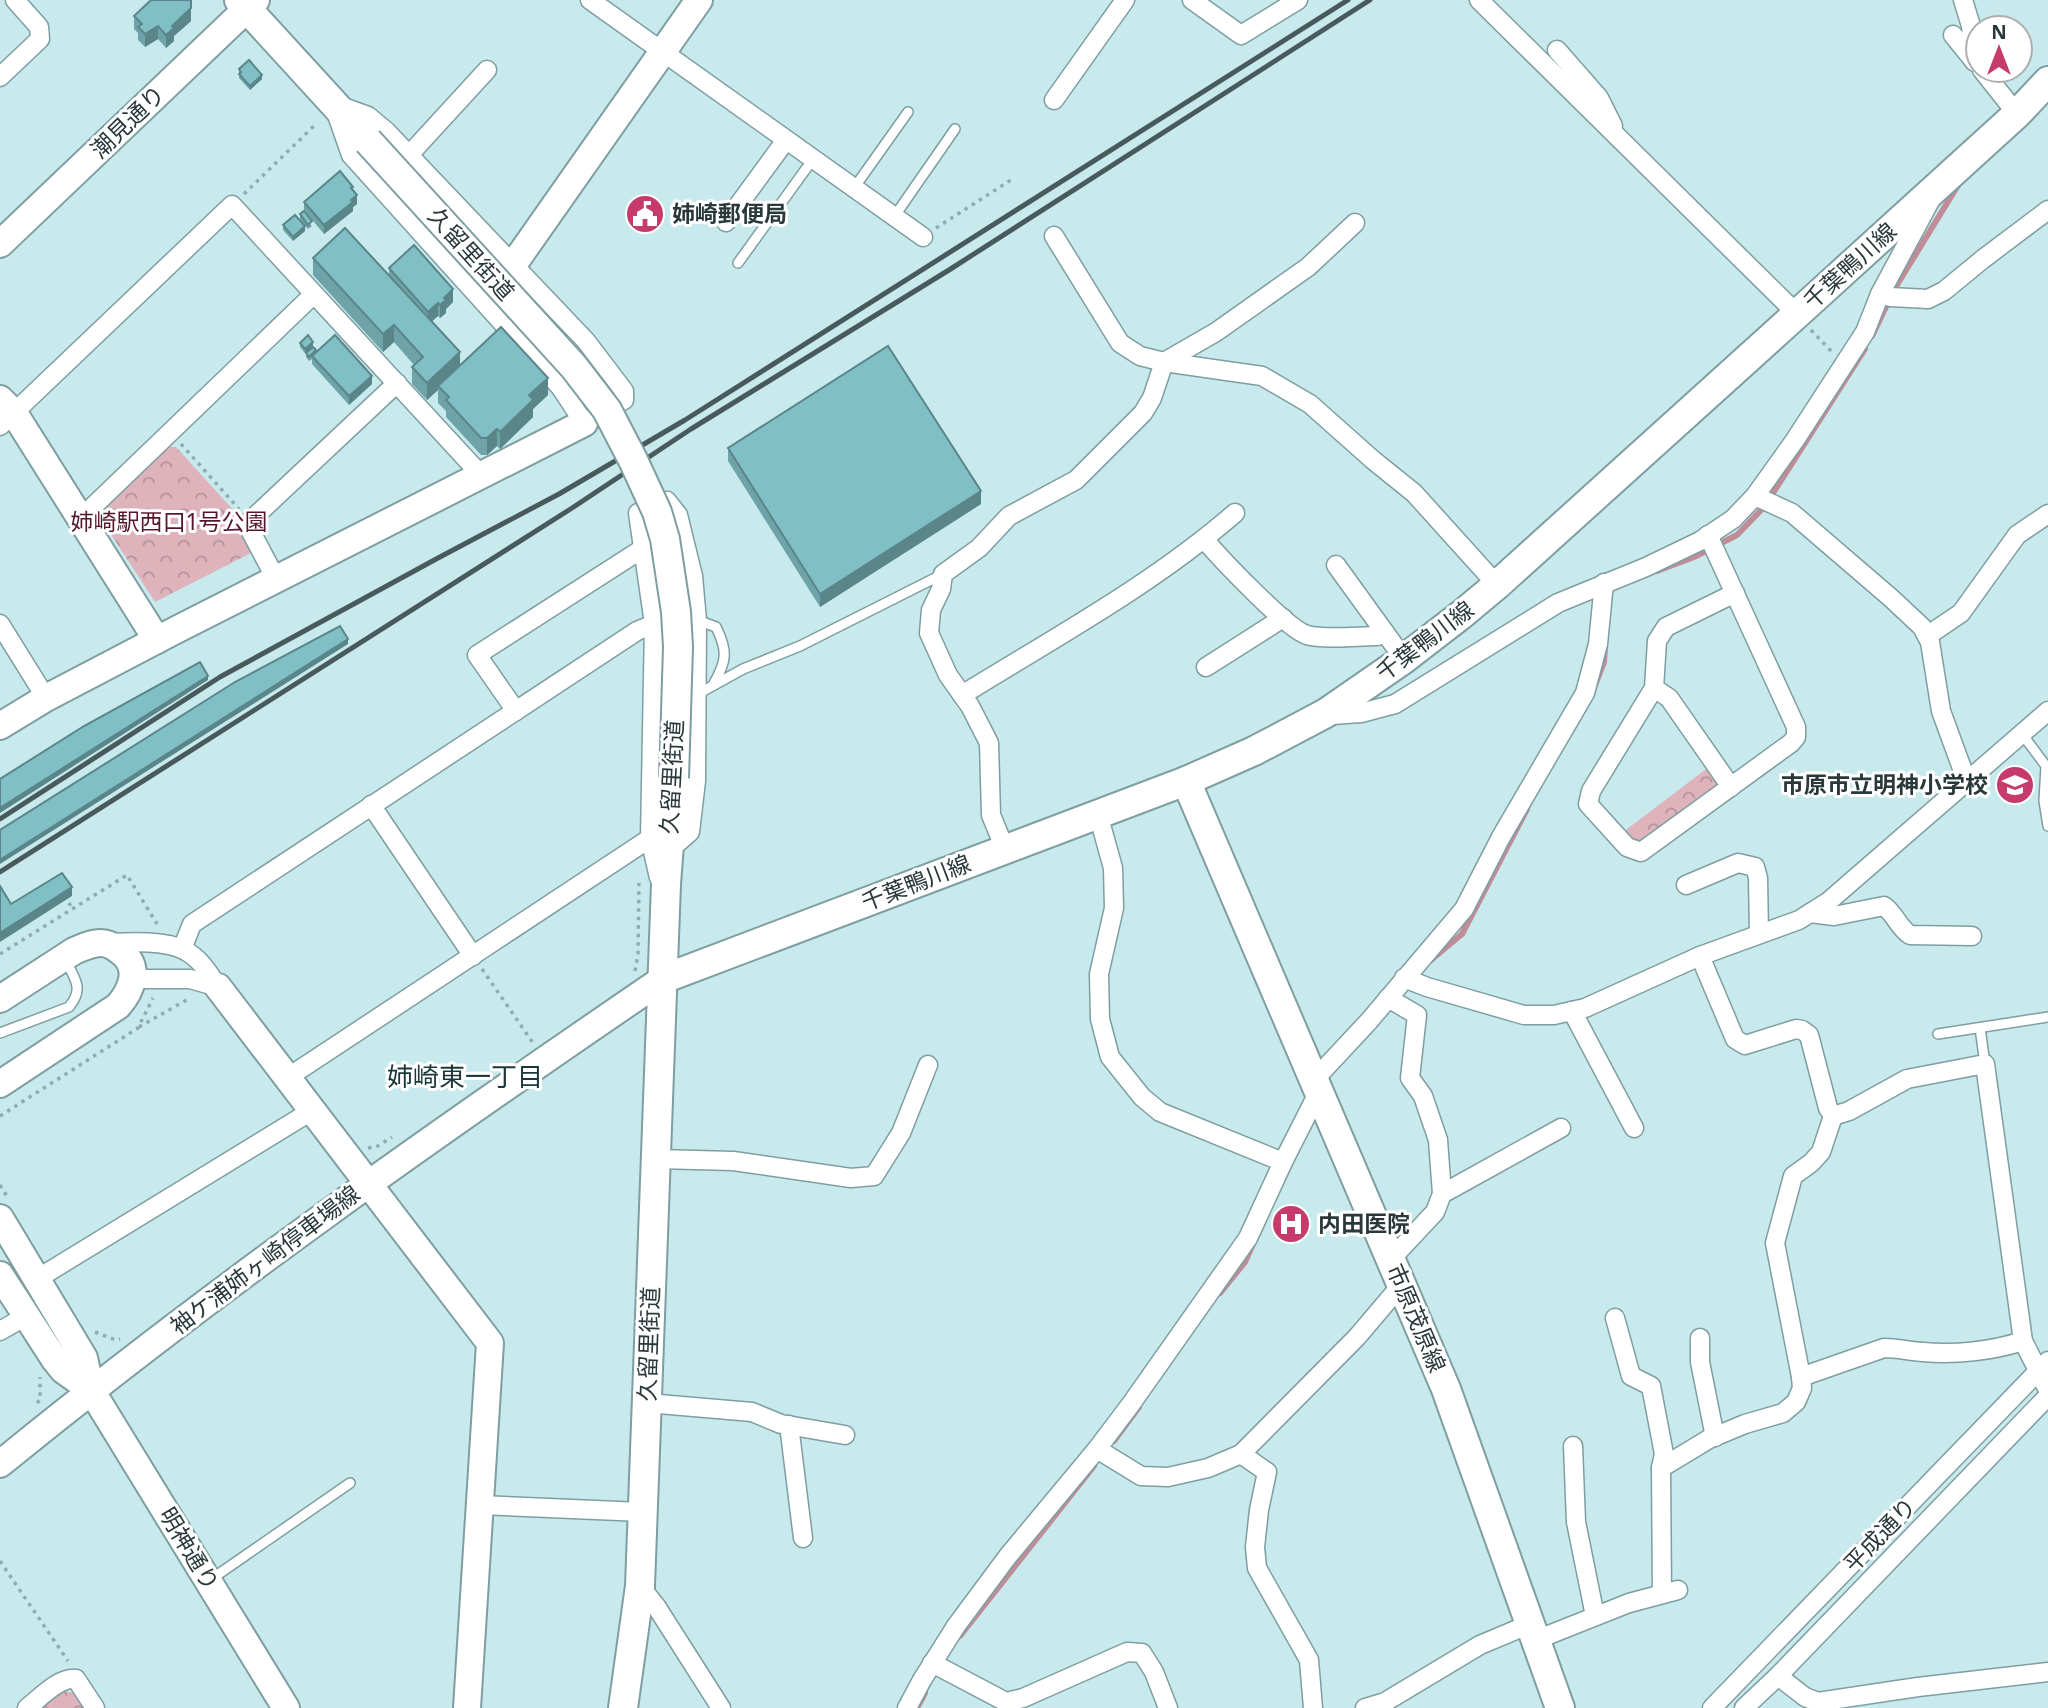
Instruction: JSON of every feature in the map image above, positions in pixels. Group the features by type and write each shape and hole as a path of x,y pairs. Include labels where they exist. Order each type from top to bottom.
{"main road":[{"name":"久留里街道","path":"247,3 325,113 368,141 574,367 607,410 634,460 657,512 665,539 676,612 678,648 674,778 662,839 666,903 640,1586 624,1708"},
{"name":"千葉鴨川線","path":"663,979 1186,781 1254,751 1326,713 1404,659 1497,585 2017,114 2048,81"},
{"name":"市原茂原線","path":"1186,781 1446,1389 1560,1708"}],"street":[{"path":"0,77 40,38 40,27 15,0"},
{"path":"590,0 923,237"},
{"path":"513,265 699,0"},
{"path":"1054,100 1125,0"},
{"path":"1192,0 1241,35 1298,0"},
{"path":"1479,0 1797,314"},
{"name":"潮見通り","path":"0,244 247,3"},
{"path":"1953,35 1964,48"},
{"path":"1557,50 1599,98 1619,140"},
{"path":"410,155 487,70"},
{"path":"1993,84 2017,114"},
{"path":"325,113 368,116 386,131 586,341 624,391 624,400 617,404"},
{"path":"0,726 157,640 590,419 351,155 325,113"},
{"path":"726,222 786,140"},
{"path":"1326,713 1361,713 1395,704 1558,603 1646,567 1733,519 1755,496 1795,440 1865,331 1880,294 1939,184"},
{"path":"157,640 81,518 5,413 232,205 481,475"},
{"path":"1880,294 1928,299 1944,291 2048,210"},
{"path":"1005,849 991,815 989,743 983,728 948,675 929,633 931,610 941,589 943,574 979,548 1009,516 1076,480 1143,413 1152,398 1164,362 1216,332 1308,267 1355,223"},
{"path":"1054,236 1120,343 1140,356 1164,362 1262,376 1310,404 1414,494 1497,585"},
{"path":"81,518 314,294"},
{"path":"276,579 249,528 250,521 397,383"},
{"path":"1755,496 1792,513 1922,628 1930,642 1941,711 1967,782"},
{"path":"288,1078 472,956 662,839 690,832 696,781 697,620 693,576 678,515 667,501 638,513 654,624 662,839"},
{"path":"962,695 1159,572 1204,540 1235,513"},
{"path":"1927,636 1961,613 2017,535 2048,514"},
{"path":"1708,535 1735,593 1797,727 1796,737 1641,852 1627,847 1588,804 1591,791 1654,688 1657,641 1666,627 1735,593"},
{"path":"1204,540 1299,632 1310,636 1377,636 1385,633"},
{"path":"516,711 477,655 642,549"},
{"path":"1336,565 1404,659"},
{"path":"907,1708 956,1626 1008,1556 1131,1404 1248,1238 1316,1085 1464,909 1501,837 1585,693 1598,643 1604,583"},
{"path":"1206,667 1283,618"},
{"path":"0,624 47,698"},
{"path":"182,949 192,924 637,631 654,624"},
{"path":"1654,688 1669,698 1731,787"},
{"path":"1404,978 1524,1015 1554,1015 1585,1009 1700,956 1799,920 1829,901 2048,711"},
{"path":"371,806 472,956"},
{"path":"1098,814 1113,868 1114,908 1099,974 1100,1019 1110,1057 1142,1097 1160,1112 1283,1162"},
{"path":"1686,885 1738,863 1755,867 1758,878 1759,934"},
{"path":"1810,913 1834,915 1884,906 1910,935 1972,936"},
{"path":"2,1080 118,1006 128,994 133,969 128,958 103,943"},
{"path":"0,999 87,945 103,943 142,943 182,949 205,967 218,987"},
{"path":"1661,1468 1714,1437 1783,1413 1797,1402 1802,1388 1801,1377 1775,1243 1793,1176 1821,1152 1833,1115 1828,1108 1809,1035 1802,1030 1796,1030 1745,1045 1735,1039 1700,956"},
{"path":"132,979 190,979 218,987"},
{"path":"467,1708 490,1343 369,1183 663,979"},
{"name":"袖ケ浦姉ヶ崎停車場線","path":"0,1464 91,1390 369,1183 218,987"},
{"path":"1097,1449 1141,1476 1168,1477 1208,1468 1241,1454 1357,1337 1435,1212 1442,1194 1438,1140 1423,1097 1410,1078 1418,1015 1388,998"},
{"path":"1572,1011 1634,1128"},
{"path":"1833,1115 1849,1111 1907,1079 1985,1064 2023,1340 2043,1366 2048,1390"},
{"path":"657,1158 733,1161 851,1178 874,1176 901,1133 928,1065"},
{"path":"37,1279 313,1110"},
{"path":"1442,1194 1561,1128"},
{"name":"明神通り","path":"0,1218 84,1358 91,1390 286,1708"},
{"name":"明神通り","path":"0,1275 55,1360 63,1370 91,1390"},
{"path":"0,1332 26,1315"},
{"path":"1365,1708 1385,1702 1480,1645 1595,1616 1670,1592 1661,1468 1664,1454 1651,1387 1631,1376 1615,1318"},
{"path":"1699,1338 1700,1362 1714,1437"},
{"path":"1801,1377 1884,1348 1938,1353 1982,1350 2023,1340"},
{"name":"平成通り","path":"1712,1708 2043,1366"},
{"name":"平成通り","path":"1744,1708 1779,1676 2048,1396"},
{"path":"647,1403 752,1412 781,1424 845,1435"},
{"path":"789,1425 803,1538"},
{"path":"1573,1446 1576,1522 1595,1616"},
{"path":"1241,1454 1267,1472 1255,1547 1257,1568 1309,1660 1313,1708"},
{"path":"480,1505 642,1512"},
{"path":"640,1586 656,1606 721,1708"},
{"path":"933,1663 1006,1702 1023,1698 1127,1652 1142,1653 1154,1672 1168,1708"},
{"path":"1779,1676 1805,1697 1818,1702 2048,1672"},
{"path":"27,1708 71,1678 76,1679 95,1708"}],"lane":[{"path":"853,188 908,113"},
{"path":"894,218 955,129"},
{"path":"738,263 813,159"},
{"path":"696,695 743,668 800,646 943,574"},
{"path":"697,620 716,627 724,643 724,665 713,685"},
{"path":"2022,734 2047,765 2044,801 2048,827"},
{"path":"0,1033 69,1007 76,998 78,987 64,958"},
{"path":"1938,1034 2048,1017"},
{"path":"1980,1027 1985,1064"},
{"path":"209,1581 349,1483"}],"path":[{"path":"232,205 325,113"},
{"path":"923,237 1014,178"},
{"path":"1797,314 1843,364"},
{"path":"170,432 250,521"},
{"path":"635,972 638,954 639,871"},
{"path":"0,954 127,875 162,933"},
{"path":"61,892 73,909"},
{"path":"472,956 533,1043"},
{"path":"138,1028 157,991"},
{"path":"0,1116 138,1028 191,998"},
{"path":"358,1148 376,1147 399,1132"},
{"path":"93,1331 116,1340 124,1337"},
{"path":"34,1407 40,1400 40,1372"},
{"path":"0,1561 70,1664 76,1679"}],"green space":[{"name":"姉崎駅西口1号公園","path":"166,447 176,447 237,514 237,523 251,553 155,602 101,519 103,507"},
{"path":"1714,763 1731,787 1641,852 1618,836"},
{"path":"65,1691 74,1693 84,1708 42,1708"}],"building":[{"path":"151,0 191,0 191,8 166,35 158,26 145,34 138,27 142,24 134,16"},
{"path":"249,60 262,75 250,86 239,74 239,69"},
{"path":"340,171 357,195 351,200 353,202 324,225 304,202"},
{"path":"304,211 312,221 308,225 300,214"},
{"path":"295,215 305,226 293,237 283,225"},
{"path":"345,228 460,352 427,383 412,367 423,357 394,325 383,334 313,258"},
{"path":"414,245 453,289 444,298 446,300 428,312 389,268"},
{"path":"501,327 548,378 529,395 533,400 500,432 497,429 487,438 481,438 446,400 449,397 438,386"},
{"path":"308,335 313,342 305,349 300,343"},
{"path":"335,335 372,376 349,396 312,356"},
{"path":"888,346 981,491 820,594 728,448"},
{"path":"313,347 316,350 309,357 306,353"},
{"path":"340,626 348,639 0,860 0,830 235,682"},
{"path":"200,662 208,676 0,808 0,779 84,726"},
{"path":"62,873 72,887 0,933 0,886 11,904"}],"waterway":[{"path":"1872,336 1895,288 1960,182"},
{"path":"1657,571 1694,557 1737,535 1764,507 1865,349"},
{"path":"1592,693 1604,662 1605,646"},
{"path":"1431,960 1462,934 1527,809"},
{"path":"1220,1293 1245,1262 1253,1244"},
{"path":"1114,1441 1139,1407"},
{"path":"960,1636 1094,1466"},
{"path":"917,1708 925,1693"}],"railway":[{"path":"0,819 220,677 559,494 685,420 1348,0"},
{"path":"0,872 569,510 691,429 949,270 1370,0"}],"place":[{"name":"姉崎郵便局","path":"645,214"},
{"name":"市原市立明神小学校","path":"2015,785"},
{"name":"内田医院","path":"1291,1224"}],"district":[{"name":"姉崎東一丁目","path":"465,1077"}]}
